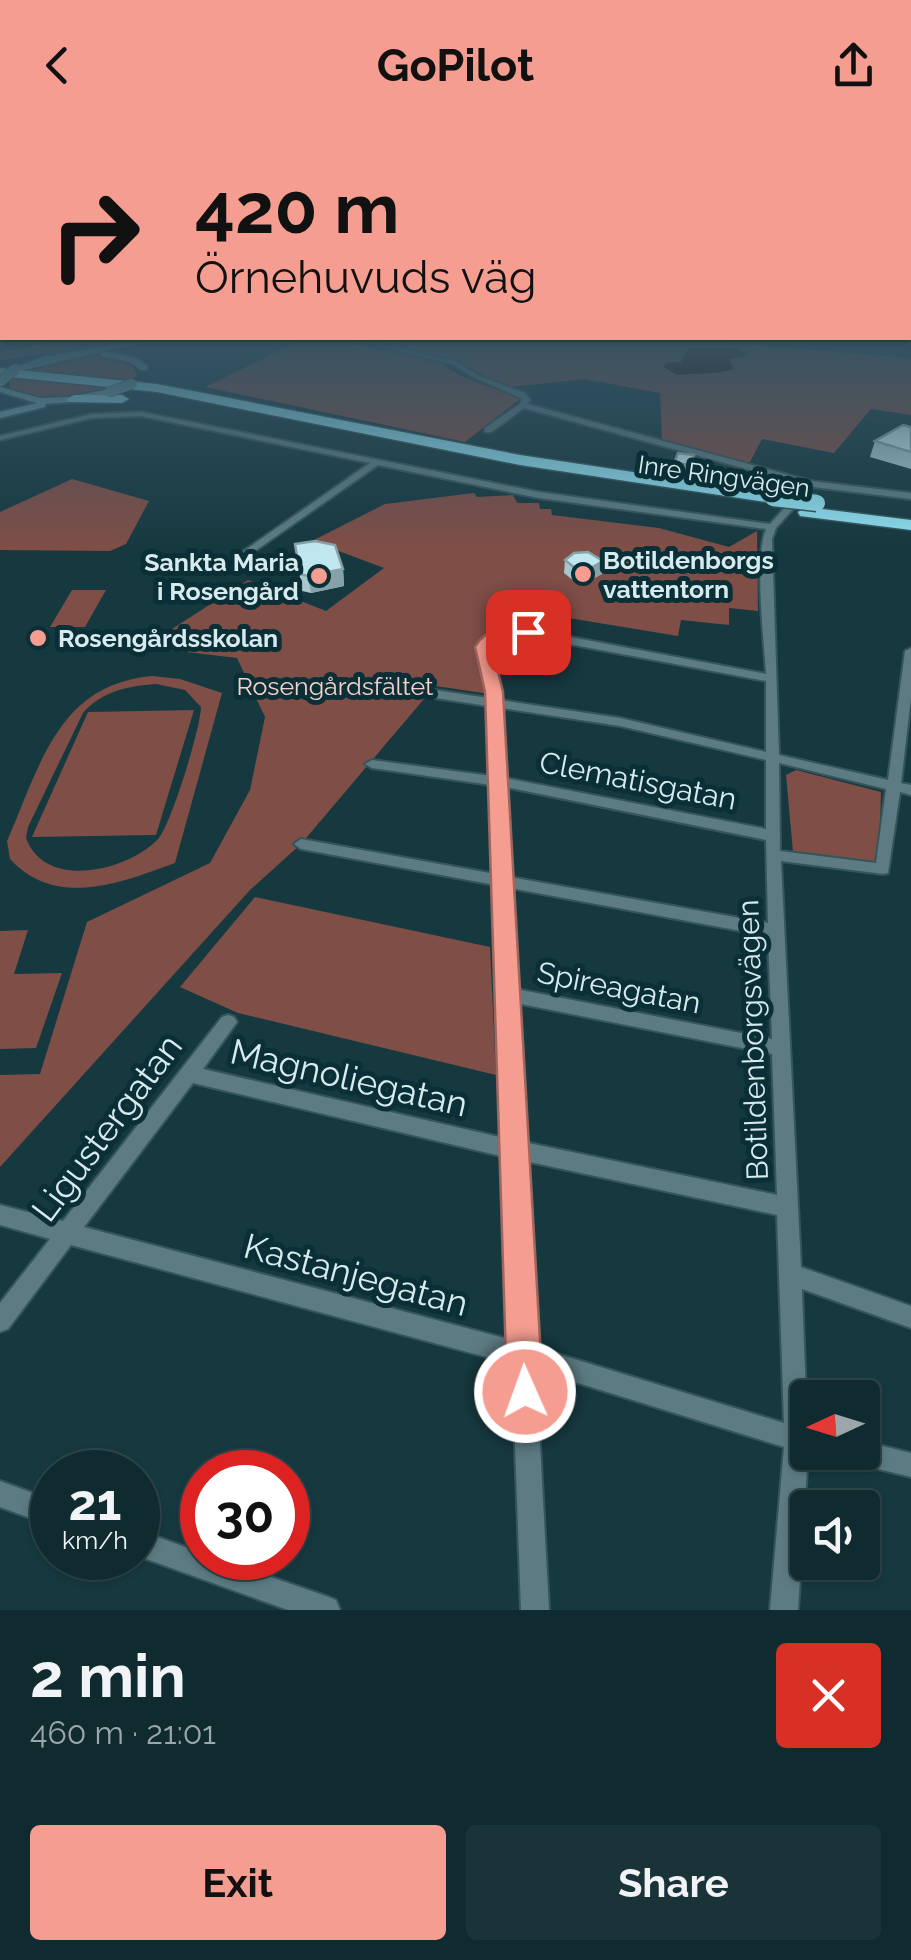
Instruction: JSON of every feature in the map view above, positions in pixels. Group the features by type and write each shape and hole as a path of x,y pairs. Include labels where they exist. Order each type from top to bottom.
{"highway":[{"path":"187,409 358,436"},
{"name":"Inre Ringvägen","path":"220,409 474,456 770,503 911,514"},
{"name":"Inre Ringvägen","path":"268,409 474,456"},
{"path":"284,409 347,424"},
{"name":"Inre Ringvägen","path":"812,508 911,526"}],"main road":[{"path":"0,415 26,409"}],"street":[{"path":"488,430 517,409"},
{"path":"538,409 811,484 911,496"},
{"path":"0,438 92,416 141,414 448,479 772,527 811,484"},
{"path":"232,564 374,464"},
{"name":"Botildenborgsvägen","path":"772,527 766,570 772,679 773,845 789,1274 797,1380"},
{"path":"535,1610 494,700 484,647 493,636 508,631 576,640 772,679"},
{"path":"892,785 911,651"},
{"path":"435,694 620,722 911,790"},
{"name":"Clematisgatan","path":"372,764 497,780 884,869 892,785"},
{"path":"301,844 776,930"},
{"name":"Spireagatan","path":"506,994 780,1048"},
{"name":"Ligustergatan","path":"0,1321 228,1022"},
{"name":"Magnoliegatan","path":"190,1074 517,1150 787,1207"},
{"name":"Kastanjegatan","path":"0,1216 523,1356 790,1436"},
{"path":"789,1274 911,1317"},
{"path":"880,1458 911,1465"},
{"name":"Botildenborgsvägen","path":"784,1610 799,1470"},
{"path":"0,1494 30,1505"},
{"path":"160,1551 326,1610"}],"green space":[{"path":"309,409 507,409 465,442"},
{"path":"661,409 871,409 834,453 762,439 749,464 662,439"},
{"path":"871,409 911,409 911,415"},
{"path":"72,479 149,501 126,544 110,551 0,550 0,512"},
{"name":"Rosengårdsfältet","path":"474,493 477,497 513,495 517,503 539,503 540,509 551,509 552,515 659,528 729,547 757,531 758,611 729,608 729,625 681,620 678,636 520,610 511,628 481,639 479,653 490,694 435,686 301,844 250,890 0,1167 0,1075 40,1074 87,922 210,863 250,790 265,717 237,658 144,647 248,580 326,611 384,568 312,541 385,504"},
{"path":"72,590 106,590 85,627 50,627"},
{"path":"152,676 180,679 222,693 175,863 111,884 68,888 47,884 10,859 7,841 57,733 94,695 120,682","holes":["156,684 185,690 201,707 200,718 177,796 158,839 127,860 88,870 50,865 36,855 26,838 28,827 83,713 98,699 126,688"]},
{"path":"194,710 156,835 32,837 88,712"},
{"path":"796,770 881,792 879,861 873,866 793,852 786,775"},
{"path":"255,897 490,947 496,1075 238,1013 180,987"},
{"path":"28,930 14,974 62,973 36,1048 0,1049 0,931"}],"building":[{"path":"903,425 911,427 911,452 875,441"},
{"path":"678,453 694,455 691,465 674,463"},
{"path":"315,541 335,545 343,569 300,574 295,544"},
{"path":"588,552 603,561 589,569 575,568 565,560 574,553"}],"place":[{"name":"Botildenborgs vattentorn","path":"583,574"},
{"name":"Sankta Maria i Rosengård","path":"319,576"},
{"name":"Rosengårdsskolan","path":"38,638"}],"route":[{"path":"525,1392 494,692 484,647 488,639 500,633 528,632"}]}
